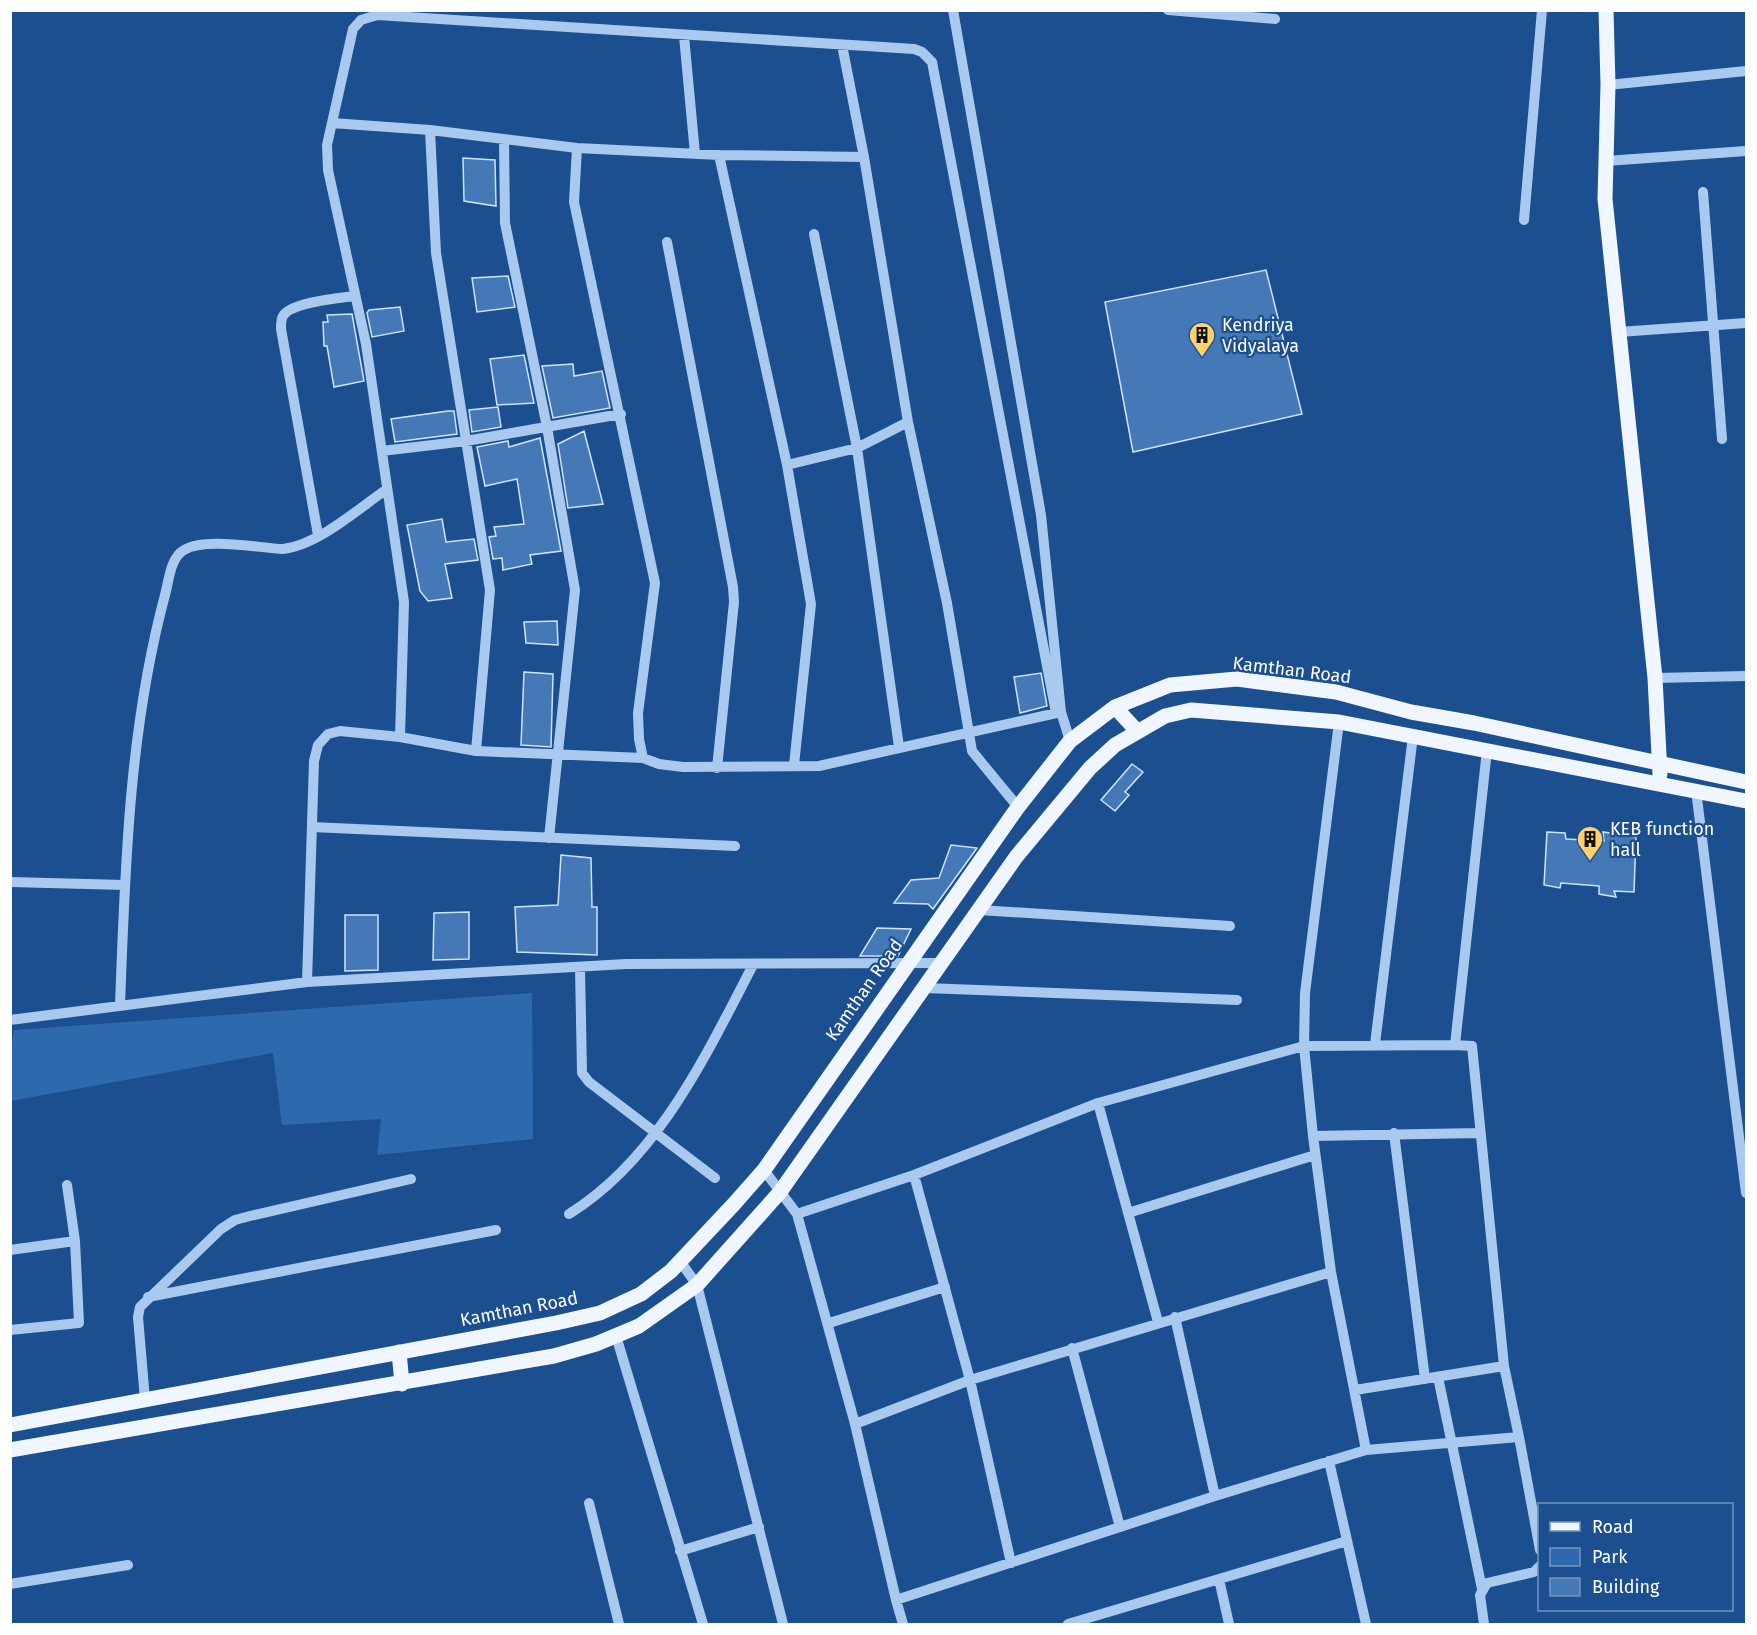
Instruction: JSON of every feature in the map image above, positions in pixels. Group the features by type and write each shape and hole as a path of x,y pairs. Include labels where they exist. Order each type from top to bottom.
{"main road":[{"path":"1606,10 1608,85 1605,199 1655,678 1661,765 1660,783"},
{"name":"Kamthan Road","path":"10,1425 600,1313 641,1294 680,1261 764,1170 905,964 1018,807 1070,741 1115,707 1170,685 1237,679 1336,692 1411,712 1474,723 1746,782"},
{"path":"1115,707 1136,730"},
{"path":"10,1450 554,1356 639,1326 697,1285 780,1192 1016,857 1090,768 1115,744 1136,730 1165,716 1191,710 1339,722 1746,801"},
{"path":"399,1352 402,1384"}],"street":[{"path":"953,10 1041,515 1058,712"},
{"path":"1168,10 1275,19"},
{"path":"1524,220 1542,10"},
{"path":"400,737 405,617 382,452 356,296 328,170 327,145 353,29 361,20 377,15 914,49 922,52 932,62 1058,712 1070,741"},
{"path":"684,36 695,154"},
{"path":"842,45 864,156 908,422 947,603 972,751 1018,807"},
{"path":"1608,85 1746,71"},
{"path":"332,123 430,130 576,148 719,155 864,156"},
{"path":"430,130 436,253 490,590 476,751"},
{"path":"504,139 505,223 547,427 575,590 549,838"},
{"path":"576,148 574,202 621,414 655,583 638,713 643,759"},
{"path":"1606,161 1746,151"},
{"path":"719,155 787,465 811,604 794,765"},
{"path":"1703,192 1711,324 1722,440"},
{"path":"814,234 857,448 899,747"},
{"path":"667,242 734,587 717,768"},
{"path":"318,535 281,329 282,317 289,309 303,305 356,296"},
{"path":"1618,332 1746,323"},
{"path":"382,452 466,441 621,414"},
{"path":"787,465 857,448 908,422"},
{"path":"120,1006 125,885 136,748 158,621 175,560 182,550 209,544 295,548 387,489"},
{"path":"1655,678 1746,676"},
{"path":"307,982 314,762 318,745 328,734 340,731 400,737 476,751 643,759 659,764 717,768 819,766 1058,712"},
{"path":"1339,722 1305,993 1304,1046 1315,1155 1331,1272 1366,1450"},
{"path":"1375,1044 1413,736"},
{"path":"1455,1045 1487,750"},
{"path":"1696,790 1746,1193"},
{"path":"312,827 735,846"},
{"path":"10,882 125,885"},
{"path":"979,909 1230,926"},
{"path":"10,1020 307,982 626,964 942,963"},
{"path":"569,1214 596,1197 655,1133 712,1043 753,965"},
{"path":"580,967 582,1073 589,1082 715,1178"},
{"path":"925,988 1237,1000"},
{"path":"797,1214 914,1175 1098,1103 1304,1046 1375,1044 1472,1046 1504,1366 1538,1544"},
{"path":"1098,1103 1158,1322"},
{"path":"1394,1133 1425,1379"},
{"path":"1313,1136 1480,1133"},
{"path":"1128,1213 1315,1155"},
{"path":"764,1170 797,1214 855,1424 903,1624"},
{"path":"914,1175 970,1380 1011,1563"},
{"path":"145,1400 138,1317 140,1307 221,1229 235,1220 411,1179"},
{"path":"10,1330 79,1323 75,1241 67,1185"},
{"path":"148,1297 496,1230"},
{"path":"10,1250 75,1241"},
{"path":"680,1261 697,1285 783,1624"},
{"path":"855,1424 970,1380 1331,1272"},
{"path":"828,1323 945,1287"},
{"path":"1175,1317 1215,1496"},
{"path":"616,1336 703,1624"},
{"path":"1072,1348 1120,1527"},
{"path":"1354,1390 1504,1366"},
{"path":"1438,1377 1482,1589"},
{"path":"896,1600 1215,1496 1366,1450 1519,1437"},
{"path":"1329,1461 1366,1624"},
{"path":"589,1503 619,1624"},
{"path":"680,1551 759,1527"},
{"path":"1068,1624 1347,1541"},
{"path":"10,1584 128,1565"},
{"path":"1484,1624 1480,1595 1487,1583 1534,1572 1538,1567"},
{"path":"1219,1579 1228,1624"}],"green space":[{"path":"532,993 533,1139 377,1155 381,1119 282,1125 273,1053 11,1101 11,1051 14,1030"}],"building":[{"path":"463,158 495,160 496,206 464,201"},
{"name":"Kendriya Vidyalaya","path":"1266,270 1302,414 1133,452 1105,302"},
{"path":"508,276 515,307 477,312 472,278"},
{"path":"400,307 404,331 372,337 367,313 369,310"},
{"path":"352,314 364,381 334,387 327,346 324,346 323,322 328,322 327,315"},
{"path":"524,355 534,403 497,405 490,359"},
{"path":"573,364 574,376 602,371 610,408 553,418 542,366"},
{"path":"498,407 501,427 472,432 469,410"},
{"path":"454,411 457,434 395,442 391,419"},
{"path":"584,431 603,504 568,508 558,444"},
{"path":"540,438 561,551 530,555 532,564 503,570 502,558 493,559 489,537 496,536 494,527 524,524 517,479 485,486 477,447 508,441 509,447"},
{"path":"442,519 446,542 474,539 478,560 445,564 452,598 428,601 420,591 407,525"},
{"path":"557,621 558,645 526,643 524,622"},
{"path":"524,672 553,674 551,747 521,745"},
{"path":"1041,673 1047,706 1020,713 1014,677"},
{"path":"1132,764 1143,772 1125,792 1129,795 1115,811 1101,800"},
{"name":"KEB function hall","path":"1547,832 1565,833 1566,839 1604,841 1603,832 1636,837 1634,892 1614,891 1616,897 1599,894 1599,886 1561,883 1560,888 1544,885"},
{"path":"951,845 977,848 933,909 928,904 894,903 911,880 939,878"},
{"path":"561,855 591,858 592,907 597,907 597,955 517,952 515,907 558,905"},
{"path":"469,912 469,959 433,960 434,913"},
{"path":"345,915 378,915 378,970 345,971"},
{"path":"877,928 911,929 898,956 860,956"}],"place":[{"name":"Kendriya Vidyalaya","path":"1202,358"},
{"name":"KEB function hall","path":"1590,862"}]}
